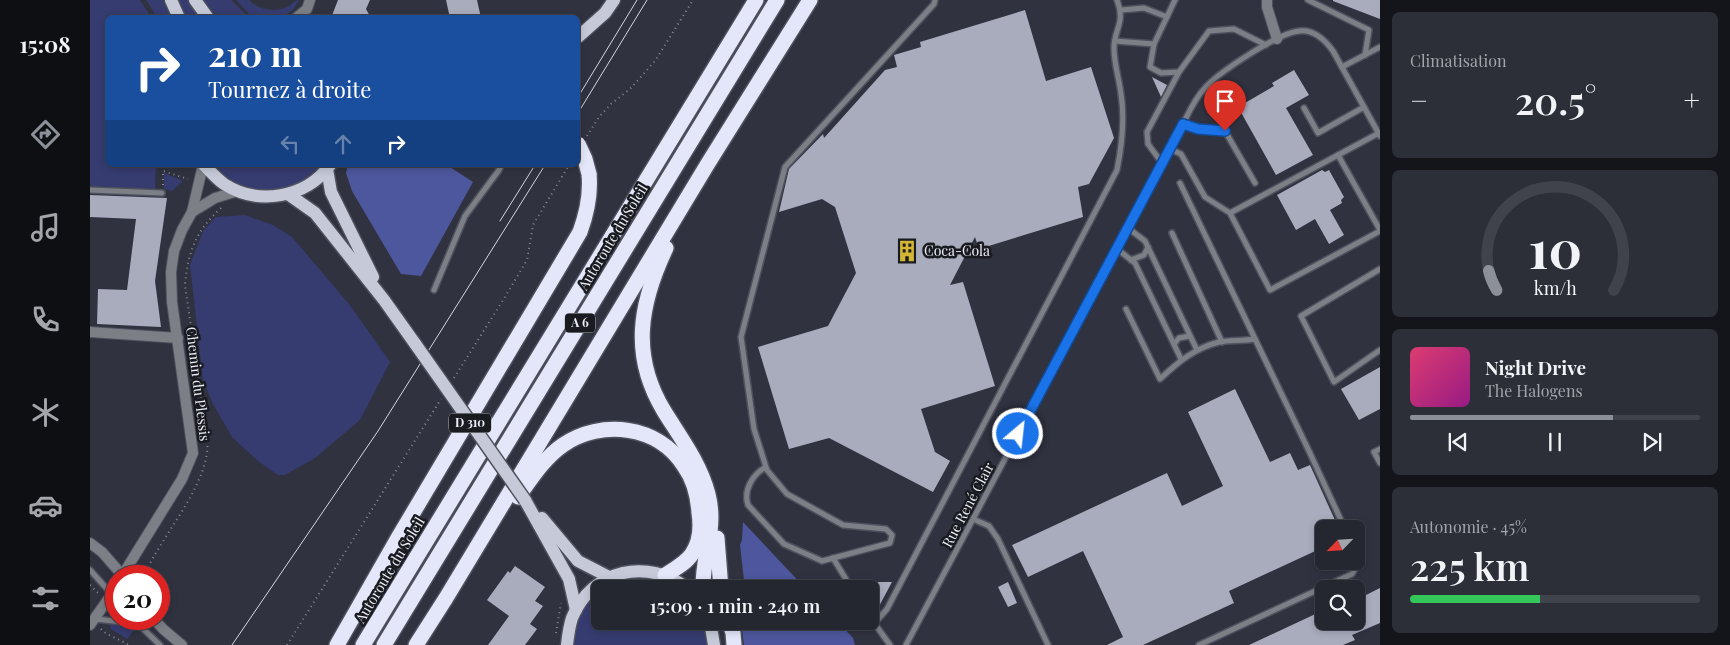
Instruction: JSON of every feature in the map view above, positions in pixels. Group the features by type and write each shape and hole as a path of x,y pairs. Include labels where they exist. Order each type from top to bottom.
{"highway":[{"name":"Autoroute du Soleil","path":"363,645 756,0"},
{"name":"Autoroute du Soleil","path":"384,645 777,0"},
{"path":"720,580 716,534 706,485 694,459 651,386 643,359 642,324 644,308 652,281 676,228 810,0"},
{"path":"416,645 707,165 770,66"},
{"path":"337,645 398,538 580,232 591,190 581,141"},
{"path":"446,598 528,482 549,456 562,445 577,437 602,430 630,430 658,441 676,455 689,474 697,495 700,530 698,540 692,554 665,574"},
{"path":"704,580 710,540 711,507"},
{"path":"732,630 734,645"}],"main road":[{"path":"171,0 178,15"},
{"path":"195,0 206,15"},
{"path":"580,35 605,12 614,0"},
{"path":"206,167 214,176 238,191 262,196 288,194 309,185 328,167"},
{"name":"D 310","path":"328,167 332,192 384,300"},
{"name":"D 310","path":"288,194 315,213 384,300 525,500 578,561 609,577"},
{"name":"D 310","path":"525,500 569,579 576,610"},
{"path":"568,645 569,630 576,610 587,595 609,577 626,571 647,571 665,574 674,580"},
{"path":"712,630 714,645"}],"street":[{"path":"1267,0 1267,8 1276,38"},
{"name":"Chemin du Plessis","path":"130,565 182,479 193,453 172,302 171,272 174,251 182,230 192,212 203,167"},
{"path":"192,212 216,198 238,191"},
{"path":"90,332 178,338"},
{"path":"90,543 102,552 113,565"},
{"path":"95,624 105,609"},
{"path":"164,630 182,645"}],"lane":[{"path":"766,467 757,472 745,497 748,505 784,544 822,561 890,543 892,535 886,529 843,525 787,494 766,470 766,467 754,428 741,337 785,167 911,30 934,4 935,0"},
{"path":"879,618 887,609 1117,170 1123,142 1122,94 1114,64 1114,45 1121,23 1121,10 1117,0"},
{"path":"1175,0 1154,44 1150,66 1161,73 1180,72"},
{"path":"1308,0 1369,30 1365,55"},
{"path":"1121,10 1144,8 1167,17"},
{"path":"1162,163 1148,144 1147,132 1180,72 1209,31 1234,29 1266,45"},
{"name":"Rue René Clair","path":"907,643 1196,100 1212,80 1276,38 1299,30 1312,32 1324,38 1379,134"},
{"path":"1115,41 1154,44"},
{"path":"1342,67 1380,47"},
{"path":"1304,108 1318,133 1364,107"},
{"path":"1183,124 1198,129 1225,131 1255,183"},
{"path":"1230,213 1379,134"},
{"path":"1170,149 1181,154 1205,197 1230,213 1270,290 1380,231 1338,155"},
{"path":"434,290 465,216 500,167"},
{"path":"1180,184 1341,520"},
{"path":"90,190 162,193"},
{"path":"1128,228 1145,241 1197,350"},
{"path":"1172,233 1222,342"},
{"path":"1131,260 1144,255 1148,247"},
{"path":"1117,249 1134,263 1181,359"},
{"path":"1380,269 1301,316 1334,382 1380,350"},
{"path":"1126,309 1160,379 1181,359 1197,350 1222,342 1241,342 1255,339"},
{"path":"1174,344 1179,338 1190,336"},
{"path":"1380,448 1374,452 1380,463"},
{"path":"973,519 989,526 998,539 1048,645"},
{"path":"833,558 846,580"},
{"path":"90,570 105,584"},
{"path":"1199,645 1352,574 1354,570"},
{"path":"144,630 160,645"},
{"path":"879,630 890,645"}],"path":[{"path":"581,141 599,117 630,89 655,61 693,0"},
{"path":"452,382 527,260 533,225 568,167"},
{"path":"162,193 163,171 188,178"},
{"path":"286,645 441,398"},
{"path":"148,565 150,561"},
{"path":"556,636 561,596"},
{"path":"95,624 103,632 128,645"}],"shaded area":[{"path":"90,0 140,0 150,15 105,15 105,167 156,167 155,189 90,186"},
{"path":"146,0 163,0 171,15 156,15"},
{"path":"178,0 188,0 199,15 185,15"},
{"path":"203,0 231,0 247,15 216,15"},
{"path":"236,0 249,0 257,6 273,10 284,8 299,0 293,10 286,15 249,14"},
{"path":"216,167 320,167 314,174 303,181 280,189 255,189 242,186"},
{"path":"348,167 450,167 473,182 421,276 401,274 352,191 346,173"},
{"path":"164,173 182,182 172,191 164,189"},
{"path":"245,215 273,225 292,237 349,304 390,362 360,420 315,458 285,475 278,475 258,461 232,437 213,404 203,380 190,265 203,231 216,217"},
{"path":"743,522 798,580 744,580 740,545"},
{"path":"643,576 665,580 618,580"},
{"path":"591,600 591,630 706,630 706,645 574,645 578,621"},
{"path":"113,630 134,630 127,639"},
{"path":"742,630 845,630 853,638 855,645 744,645"}],"building":[{"path":"338,0 370,0 366,9 369,15 332,15"},
{"path":"446,0 477,0 480,15 449,15"},
{"path":"1380,0 1380,19 1333,1"},
{"name":"Coca-Cola","path":"1025,10 1046,81 1091,67 1114,138 1089,184 1078,187 1083,217 979,249 975,237 950,285 963,282 995,386 921,409 935,452 950,461 933,492 829,438 789,449 758,347 828,326 856,273 835,207 822,199 779,212 789,169 823,134 824,138 885,70 897,67 894,55 921,47 920,42"},
{"path":"1294,70 1309,95 1286,108 1313,155 1276,175 1238,107 1274,86 1272,83"},
{"path":"1152,77 1167,85 1161,97"},
{"path":"1322,170 1325,172 1329,170 1344,197 1341,200 1342,203 1330,210 1344,235 1329,244 1315,219 1296,230 1277,195"},
{"path":"90,195 167,198 155,281 161,327 97,324 98,289 127,290 136,219 90,217"},
{"path":"1380,367 1380,409 1359,420 1341,389"},
{"path":"1235,389 1270,462 1290,453 1298,470 1310,465 1335,520 1315,520 1315,551 1229,591 1234,603 1143,645 1107,645 1123,637 1083,551 1028,577 1012,545 1167,473 1182,506 1223,486 1188,412"},
{"path":"515,566 545,587 535,601 543,606 530,624 537,629 525,645 488,645 509,616 487,600 508,571 510,573"},
{"path":"879,582 892,582 879,606"},
{"path":"1008,582 1017,603 1008,607 998,587"},
{"path":"1380,588 1380,623 1365,629 1365,596"},
{"path":"1315,614 1315,630 1364,630 1352,635 1355,640 1343,645 1249,645"}],"tram line":[{"path":"580,94 637,0"},
{"path":"580,110 647,0"},
{"path":"500,221 534,167"},
{"path":"232,645 378,431 544,167"}],"place":[{"name":"Coca-Cola","path":"907,251"}],"route":[{"path":"1018,434 1183,124 1198,129 1225,131"}]}
